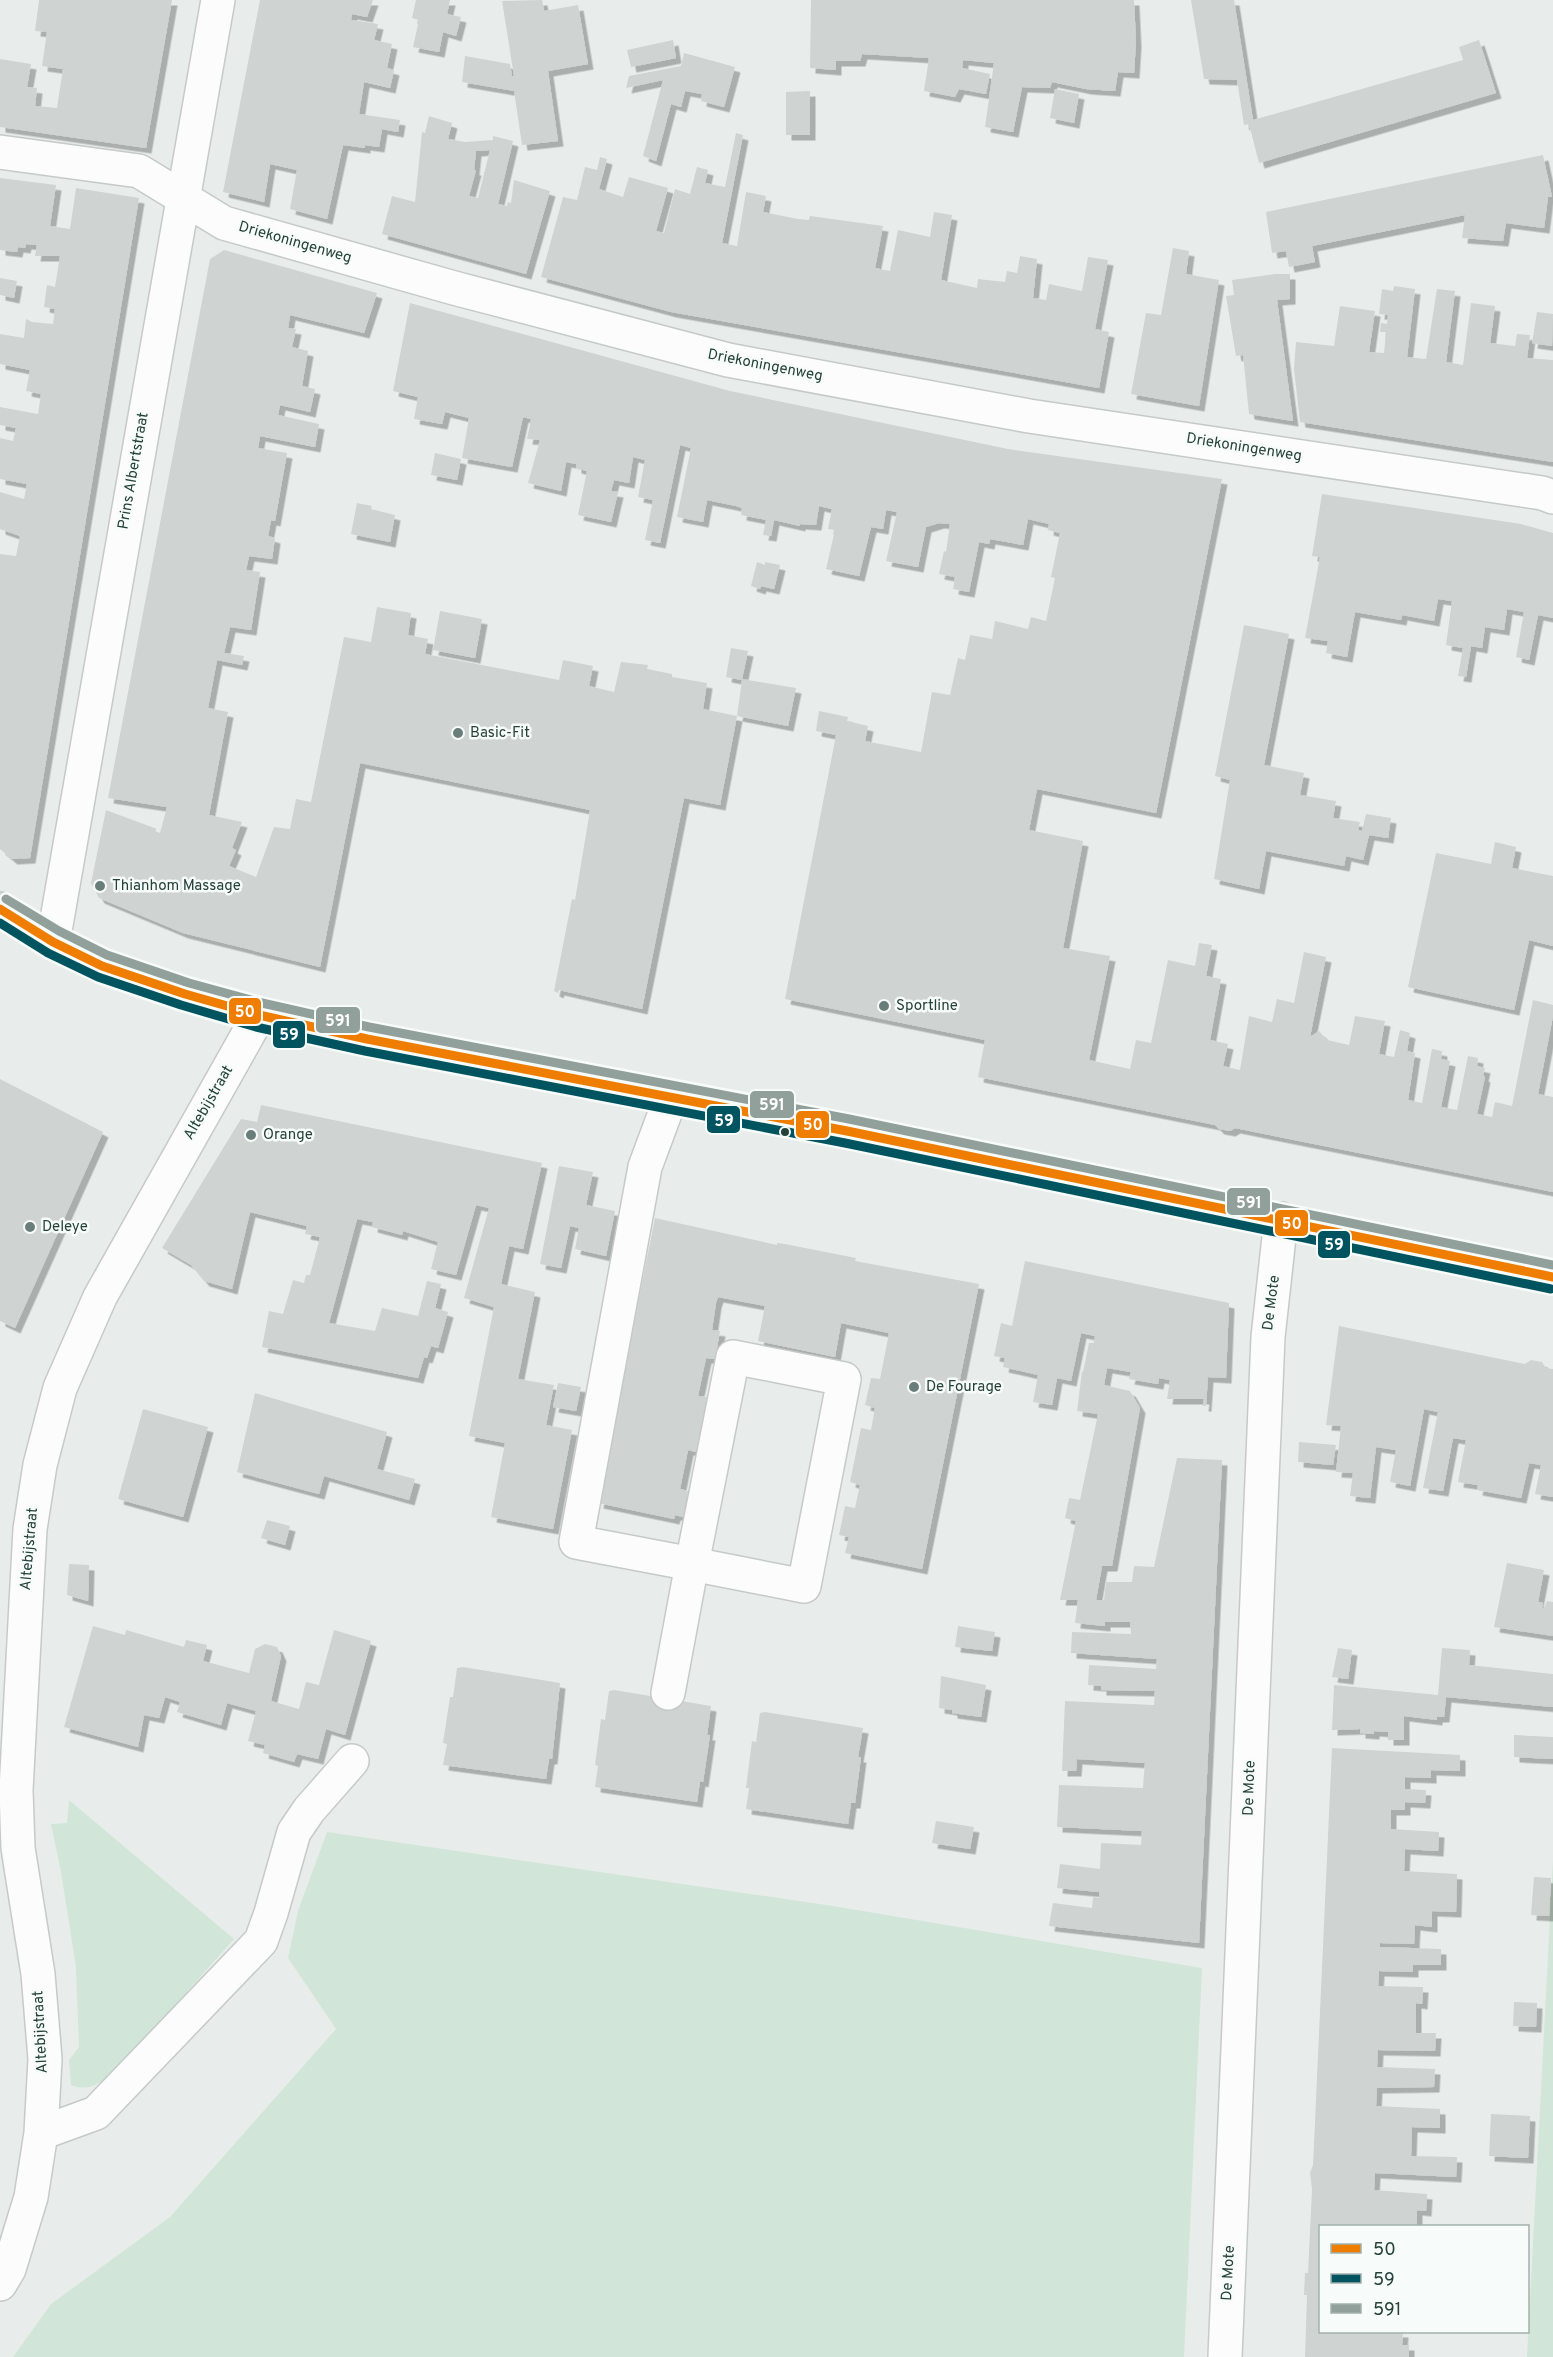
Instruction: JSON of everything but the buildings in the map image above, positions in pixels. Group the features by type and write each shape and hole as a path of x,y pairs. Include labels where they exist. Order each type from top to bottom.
{"main road":[{"path":"0,909 53,942 102,966 185,994 259,1015 367,1039 671,1097 1553,1277"}],"street":[{"name":"Prins Albertstraat","path":"53,942 218,0"},
{"name":"Driekoningenweg","path":"0,152 139,171 224,223 454,288 728,360 1029,416 1542,493 1553,497"},
{"name":"Altebijstraat","path":"0,2284 9,2268 31,2197 41,2133 45,2060 38,1974 18,1848 16,1790 30,1529 39,1465 60,1388 100,1297 259,1015"},
{"path":"668,1693 692,1564 733,1357 844,1379 804,1586 692,1564 576,1542 645,1167 671,1097"},
{"name":"De Mote","path":"1225,2357 1268,1337 1281,1220"},
{"path":"41,2133 96,2113 261,1941 294,1833 309,1810 352,1761"}],"green space":[{"path":"69,1800 234,1939 119,2068 91,2087 85,2088 71,2085 69,2060 79,2047 76,1967 51,1824 67,1823"},
{"path":"327,1832 833,1906 1202,1968 1184,2357 13,2357 51,2304 170,2217 336,2029 288,1958 298,1911"},
{"path":"1553,1860 1553,2357 1527,2357"}],"transit line":[{"name":"591","path":"6,899 59,931 107,955 189,983 262,1003 369,1027 849,1119 1553,1265"},
{"name":"50","path":"0,909 53,942 102,966 185,994 259,1015 367,1039 847,1131 1553,1277"},
{"name":"59","path":"0,923 48,953 98,977 256,1027 365,1051 845,1143 1551,1289"}],"place":[{"name":"Basic-Fit","path":"458,733"},
{"name":"Thianhom Massage","path":"100,886"},
{"name":"Sportline","path":"884,1006"},
{"name":"Orange","path":"251,1135"},
{"name":"Deleye","path":"30,1227"},
{"name":"De Fourage","path":"914,1387"}]}
